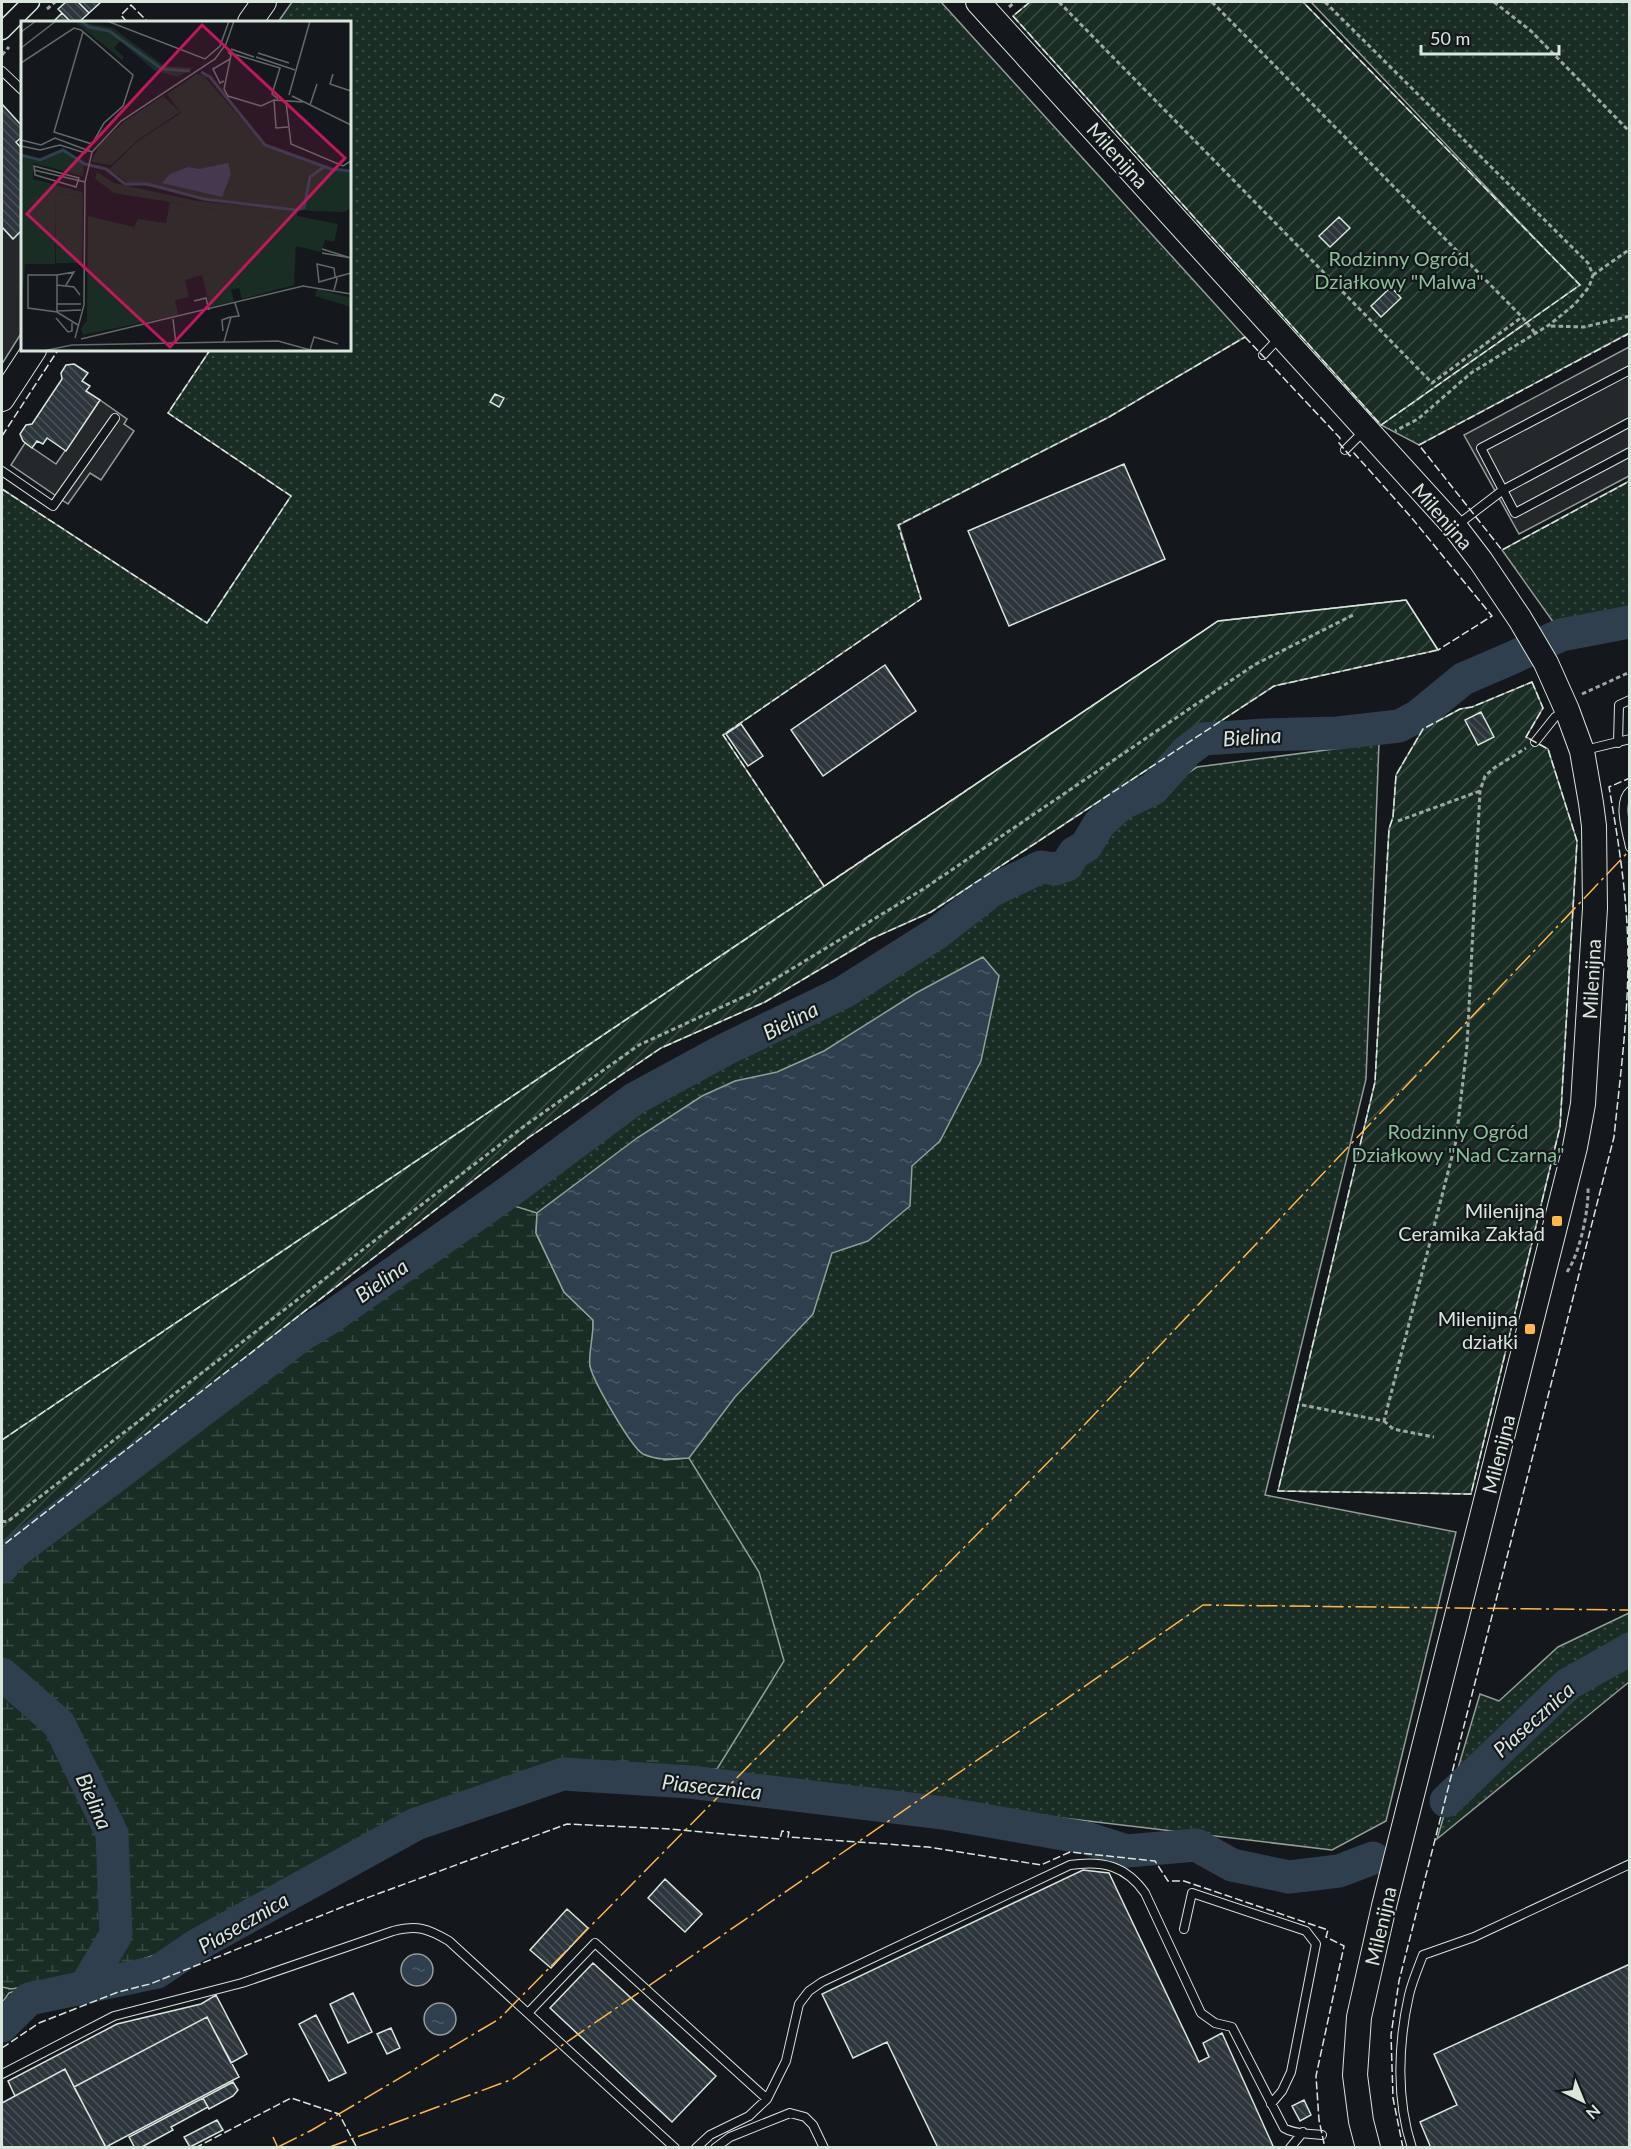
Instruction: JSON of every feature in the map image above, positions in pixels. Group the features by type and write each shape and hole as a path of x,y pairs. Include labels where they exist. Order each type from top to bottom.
{"street":[{"path":"2,31 31,2"},
{"path":"251,21 264,2"},
{"name":"Milenijna","path":"978,2 1455,526 1520,619 1571,703 1582,751 1594,826 1595,850 1595,908 1583,1104 1543,1279 1384,1906 1359,2017 1355,2075 1361,2121 1368,2148"},
{"path":"2,399 33,351"}],"lane":[{"path":"2,71 21,89"},
{"path":"1263,355 1282,336"},
{"path":"1629,369 1481,448 1515,513 1629,452"},
{"path":"2,471 53,506 115,418"},
{"path":"1455,526 1503,490 1629,422"},
{"path":"1345,450 1372,435"},
{"path":"1618,743 1619,705 1629,700"},
{"path":"1535,742 1555,717 1571,703"},
{"path":"1582,751 1629,739"},
{"path":"1629,791 1624,795 1623,804 1629,847"},
{"path":"696,2148 710,2135 749,2116 767,2099 786,2061 799,2004 809,1991 822,1982 1070,1865 1086,1863 1119,1869 1135,1879 1145,1893 1201,2013 1215,2023 1232,2027 1284,2128 1292,2133 1322,2135"},
{"path":"1412,2148 1404,2125 1401,2045 1409,1994 1423,1955 1474,1937 1629,1864"},
{"path":"1184,1929 1192,1893 1306,1931 1316,1944 1291,2072 1282,2091 1271,2104"},
{"path":"2,2074 114,2016 242,1983 393,1931 411,1927 431,1930 449,1941 675,2148"},
{"path":"528,2013 595,1943 767,2099"},
{"path":"715,2148 730,2137 790,2113 805,2117 813,2125 824,2148"},
{"path":"1290,2148 1303,2132"}],"path":[{"path":"1059,2 1432,383 1522,317"},
{"path":"1212,2 1522,317 1536,334"},
{"path":"1325,2 1588,262 1593,274"},
{"path":"1494,2 1531,31 1629,132"},
{"path":"1372,435 1418,419 1471,373 1549,326 1575,304 1589,286 1593,274 1629,249"},
{"path":"1549,326 1584,327 1629,316"},
{"path":"2,1521 7,1522 523,1127 639,1045 752,993 905,901 1254,665 1355,614"},
{"path":"1571,703 1629,672"},
{"path":"1384,1421 1456,1141 1467,1046 1480,792 1485,777 1494,768 1535,742"},
{"path":"1398,821 1480,792"},
{"path":"1302,1405 1384,1421 1393,1429 1434,1437"}],"green space":[{"path":"292,2 941,2 1245,337 1109,417 899,525 921,599 723,735 824,886 2,1440 2,489 207,623 291,496 168,413 209,351 351,351 351,21 279,21"},
{"name":"Rodzinny Ogród Działkowy \"Malwa\"","path":"1030,2 1303,2 1580,285 1381,425 1013,16"},
{"path":"1311,2 1629,2 1629,333 1419,445 1381,425 1579,285"},
{"path":"1629,481 1629,614 1556,626 1502,550"},
{"path":"1406,600 1438,650 1274,686 931,912 871,939 765,1002 661,1048 528,1138 2,1546 2,1440 1218,621"},
{"name":"Rodzinny Ogród Działkowy \"Nad Czarną\"","path":"1532,682 1543,708 1526,737 1548,749 1577,841 1560,1127 1471,1494 1278,1491 1375,1082 1389,829 1393,817 1396,775 1423,729 1460,709 1472,707"},
{"path":"1379,743 1366,1079 1265,1495 1456,1532 1386,1821 1332,1850 718,1777 563,1770 416,1821 195,1944 9,1993 2,2003 2,1565 304,1337 638,1105 849,997 1197,767"},
{"path":"505,1203 537,1213 536,1233 564,1292 593,1320 590,1366 664,1460 689,1458 759,1572 784,1661 717,1769 564,1766 416,1818 190,1943 93,1976 11,1989 2,1987 2,1571 306,1340 330,1328"},
{"path":"1629,1613 1629,1682 1437,1839 1480,1694 1499,1701 1558,1647"}],"shaded area":[{"path":"2,227 13,239 21,231 21,334 2,364"},
{"path":"1629,347 1629,476 1519,534 1464,435"},
{"path":"100,400 127,419 124,424 134,431 101,480 90,473 68,504 11,465 25,443 56,464"}],"water":[{"path":"983,957 999,976 981,1061 940,1141 912,1166 910,1206 868,1241 832,1253 813,1314 735,1397 689,1458 660,1459 643,1454 622,1427 593,1374 590,1361 593,1320 564,1292 536,1233 537,1213 637,1138 702,1096 735,1081 777,1072 824,1051 916,993"},
{"path":"417,1954 429,1958 433,1970 429,1982 417,1986 405,1982 401,1970 405,1958"},
{"path":"440,2003 452,2007 456,2019 452,2031 440,2035 428,2031 424,2019 428,2007"}],"building":[{"path":"66,2 78,2 89,13 80,21 70,21 58,9"},
{"path":"78,2 101,2 89,13"},
{"path":"62,13 70,21 54,21"},
{"path":"2,104 21,125 21,138 16,142 21,148 21,231 13,239 2,227"},
{"path":"1339,217 1350,228 1330,247 1319,236"},
{"path":"1391,287 1401,298 1381,317 1371,306"},
{"path":"74,364 88,373 82,381 90,386 86,391 100,400 66,451 47,438 43,444 37,441 32,448 23,441 20,434 26,425 32,424 62,379 61,373 66,365"},
{"path":"495,394 504,398 499,407 490,402"},
{"path":"1124,464 1165,559 1009,626 968,531"},
{"path":"885,665 916,711 823,776 791,730"},
{"path":"1481,712 1494,737 1478,745 1465,720"},
{"path":"741,724 763,756 748,766 726,734"},
{"path":"1083,1870 1109,1873 1199,2062 1209,2057 1203,2043 1222,2033 1273,2146 1270,2148 938,2148 887,2042 853,2058 822,1994"},
{"path":"665,1879 702,1914 685,1932 648,1898"},
{"path":"567,1909 588,1928 551,1968 530,1950"},
{"path":"593,1963 716,2076 672,2122 550,2008"},
{"path":"1630,1964 1630,2148 1431,2148 1420,2122 1457,2105 1434,2054"},
{"path":"353,1993 372,2032 348,2043 330,2004"},
{"path":"216,1995 247,2054 231,2063 207,2017 74,2087 65,2069 15,2096 8,2081 117,2024 201,2004"},
{"path":"316,2015 346,2073 329,2081 299,2024"},
{"path":"207,2017 239,2077 106,2147 74,2087"},
{"path":"391,2028 400,2048 387,2054 377,2034"},
{"path":"65,2069 106,2148 2,2148 2,2103"},
{"path":"233,2082 238,2090 233,2096 209,2109 203,2098"},
{"path":"203,2098 208,2107 171,2127 173,2130 140,2148 135,2148 129,2137"},
{"path":"1304,2100 1311,2115 1300,2121 1292,2106"},
{"path":"217,2120 223,2130 190,2147 184,2137"}],"waterway":[{"name":"Bielina","path":"2,1567 12,1554 303,1334 328,1319 506,1194 634,1099 726,1049 844,992 937,933 991,891 1041,867 1055,869 1067,865 1074,853 1086,846 1099,824 1121,804 1153,789 1187,751 1203,739 1338,733 1399,726 1418,716 1463,679 1561,635 1630,622"},
{"name":"Piasecznica","path":"1446,1801 1568,1684 1630,1649"},
{"name":"Bielina","path":"2,1674 59,1724 112,1834 116,1935 85,1987"},
{"name":"Piasecznica","path":"2,2026 29,1999 157,1972 197,1945 416,1824 563,1774 690,1782 943,1813 1086,1838 1127,1851 1196,1845 1232,1865 1289,1877 1339,1871 1373,1858"}],"fence":[{"path":"1030,2 1013,16 1381,425 1580,285 1303,2"},
{"path":"126,21 121,15 131,5 147,21"},
{"path":"1630,333 1419,445 1502,550 1630,481"},
{"path":"1245,337 1340,438 1339,443 1350,456 1354,453 1411,517 1492,616 1438,650 1406,600 1218,621 824,886 723,735 921,599 898,525 1109,417 1245,337"},
{"path":"2,436 57,351"},
{"path":"2,489 207,623 291,496 168,413 209,351"},
{"path":"2,1440 1218,621 1406,600 1438,650 1274,686 931,912 871,939 765,1002 661,1048 528,1138 2,1546"},
{"path":"1532,682 1543,708 1526,737 1548,749 1577,841 1560,1127 1471,1494 1278,1491 1375,1082 1389,829 1393,817 1396,775 1423,729 1460,709 1472,707 1532,682"},
{"path":"1403,2148 1393,2098 1391,2035 1399,1981 1614,1137 1625,1026 1628,937 1625,894 1609,787 1630,778"},
{"path":"2,2048 39,2023 118,1992 150,1984 345,1906 567,1824 671,1829 780,1839 782,1831 789,1832 788,1837 928,1847 1041,1865 1070,1852 1155,1861 1168,1881 1184,1881 1328,1930 1326,1937 1344,1946 1316,2076 1319,2120 1325,2148"},
{"path":"195,2148 291,2098 339,2114 357,2148"}],"power":[{"path":"278,2147 312,2130 499,2019 1070,1440 1630,850"},
{"path":"327,2148 513,2079 1203,1605 1630,1610"},
{"path":"273,2137 278,2148"}],"place":[{"name":"Milenijna Ceramika Zakład","path":"1557,1221"},
{"name":"Milenijna działki","path":"1530,1329"}]}
